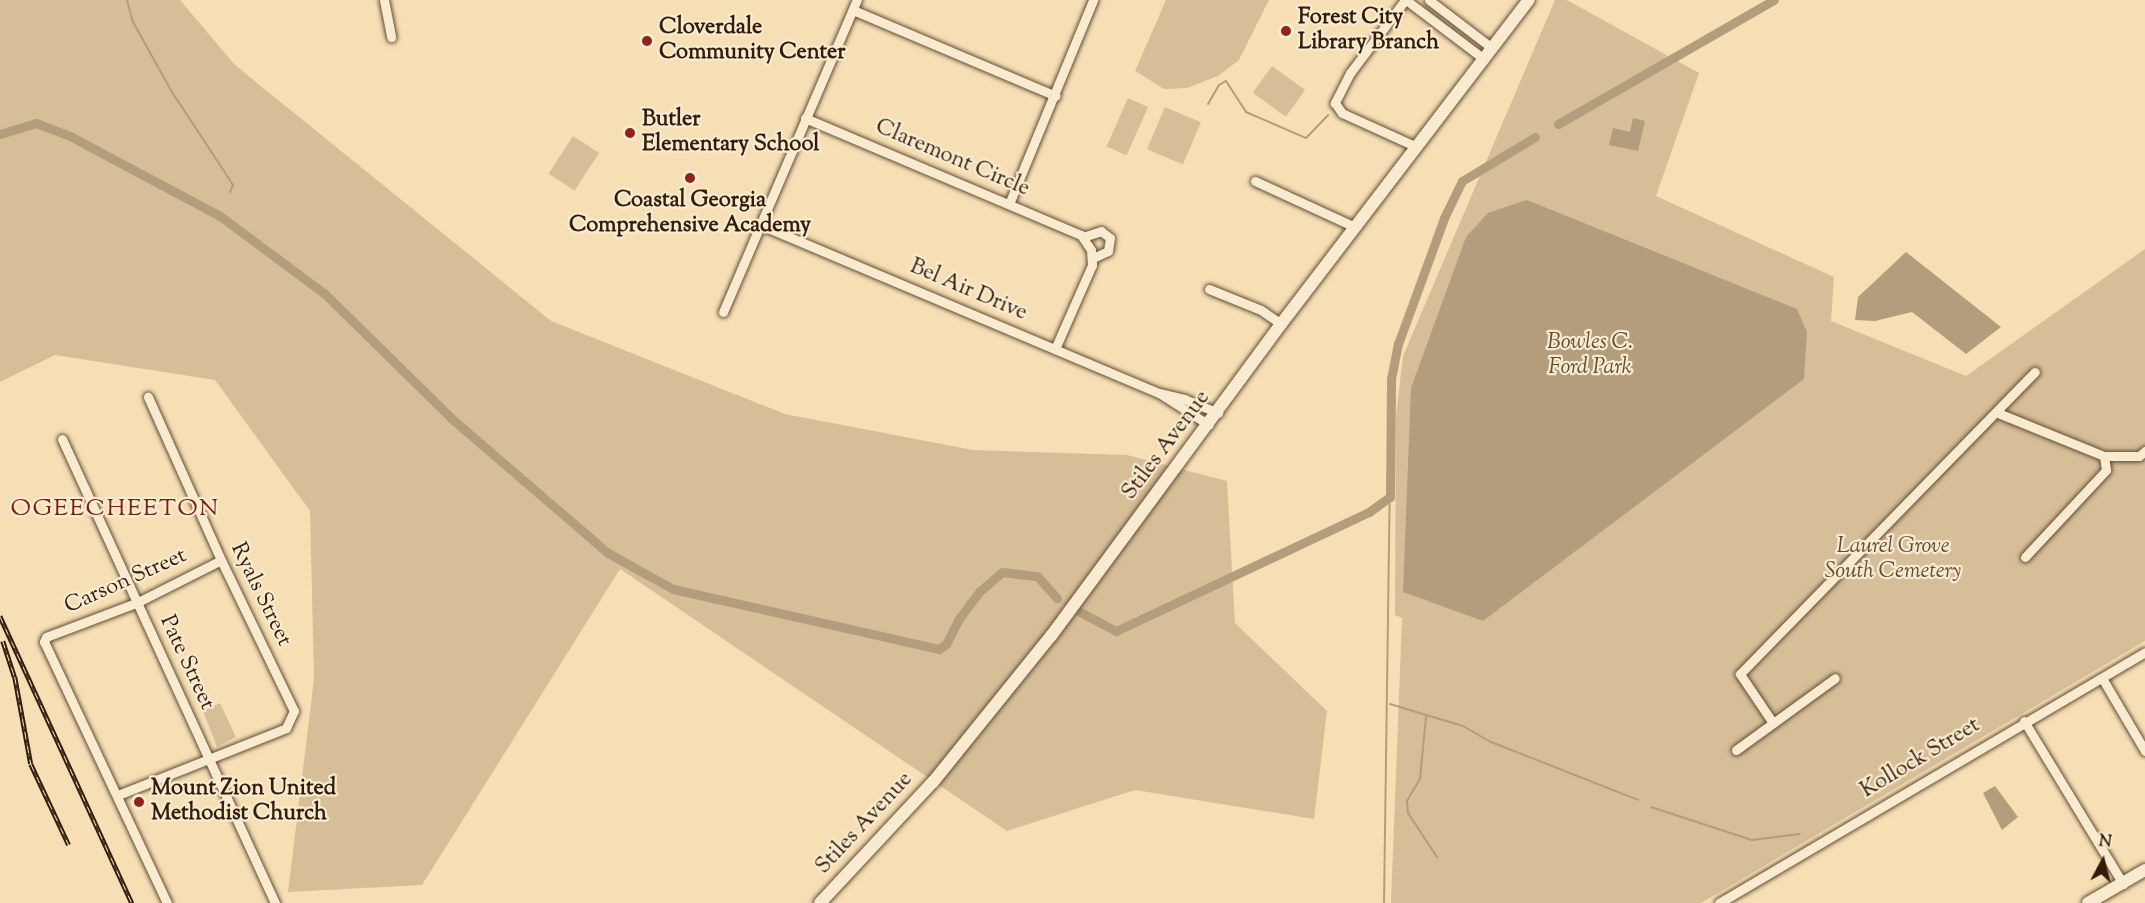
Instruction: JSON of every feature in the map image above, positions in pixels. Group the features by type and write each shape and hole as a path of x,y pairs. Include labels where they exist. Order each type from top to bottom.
{"street":[{"path":"384,0 391,37"},
{"path":"723,312 857,0"},
{"path":"1009,204 1056,96 1093,1 1104,0"},
{"path":"1417,147 1342,113 1335,104 1336,94 1406,0 1484,59"},
{"path":"1429,0 1492,48"},
{"name":"Stiles Avenue","path":"820,903 933,782 1051,636 1218,413 1281,324 1529,0"},
{"path":"853,10 1056,96"},
{"name":"Claremont Circle","path":"805,118 1083,237 1101,231 1110,238 1108,251 1093,258 1055,349"},
{"path":"1255,180 1355,227"},
{"name":"Bel Air Drive","path":"761,225 1159,393 1184,399 1218,413"},
{"path":"1083,237 1093,258"},
{"path":"1209,289 1261,310 1281,324"},
{"path":"1773,723 1740,674 1998,413 2035,372"},
{"name":"Bel Air Drive","path":"1159,393 1209,425"},
{"name":"Ryals Street","path":"148,397 221,560 294,711 286,728 209,757"},
{"path":"1998,413 2104,456 2139,456 2145,451"},
{"name":"Pate Street","path":"62,439 275,903"},
{"path":"2025,557 2106,470 2104,456"},
{"name":"Carson Street","path":"118,795 44,642 46,638 136,603 221,560"},
{"name":"Kollock Street","path":"1719,903 2024,721 2145,652"},
{"path":"1736,750 1835,678"},
{"path":"2102,678 2145,751"},
{"path":"2024,721 2123,884"},
{"path":"167,903 118,795 209,757"},
{"path":"2093,902 2145,870"}],"green space":[{"path":"0,0 180,0 235,65 551,321 785,414 973,450 1127,455 1227,481 1235,623 1327,711 1314,819 1135,790 1007,831 620,569 422,885 288,892 314,679 310,511 215,380 55,355 0,382"},
{"path":"1166,0 1269,0 1239,60 1218,76 1187,88 1164,89 1135,71"},
{"name":"Laurel Grove South Cemetery","path":"1555,0 1567,0 1699,73 1656,196 1834,277 1831,321 1966,376 2145,249 2145,641 1701,903 1391,903 1402,618 1395,615 1396,416 1403,356"},
{"path":"1272,66 1305,90 1286,117 1253,93"},
{"path":"1128,98 1148,107 1127,155 1106,146"},
{"path":"1165,107 1201,122 1183,165 1147,149"},
{"path":"573,136 599,153 574,191 548,174"},
{"path":"220,703 236,737 217,747 203,711"}],"shaded area":[{"path":"1633,118 1645,121 1638,151 1609,145 1613,128 1630,132"},
{"name":"Bowles C. Ford Park","path":"1527,200 1797,309 1807,332 1804,379 1483,621 1403,592 1411,388 1466,237 1488,213"},
{"path":"1906,252 2001,327 1966,354 1912,312 1875,321 1855,320 1858,297"},
{"path":"1995,786 2018,817 2002,830 1983,793"}],"waterway":[{"path":"127,0 133,22 172,92 233,185 230,192"},
{"path":"1558,124 1774,0"},
{"path":"1208,104 1219,85 1226,81 1246,112 1306,138 1328,115"},
{"path":"0,134 36,123 70,136 220,216 325,294 451,418 608,553 673,589 939,649 946,644 958,620 979,592 1002,572 1037,576 1057,598"},
{"path":"1080,612 1116,631 1369,512 1390,497 1391,379 1398,344 1444,218 1462,181 1535,137"},
{"path":"1384,903 1390,497"},
{"path":"1390,704 1463,726 1491,742 1638,800"},
{"path":"1426,716 1420,779 1407,801 1408,813 1437,857"},
{"path":"1651,807 1752,840 1800,834"}],"railway":[{"path":"0,616 132,903"},
{"path":"3,641 15,677 31,764 69,845"}],"place":[{"name":"Forest City Library Branch","path":"1286,31"},
{"name":"Cloverdale Community Center","path":"647,41"},
{"name":"Butler Elementary School","path":"630,133"},
{"name":"Coastal Georgia Comprehensive Academy","path":"690,178"},
{"name":"Mount Zion United Methodist Church","path":"139,802"}],"district":[{"name":"OGEECHEETON","path":"115,510"}]}
